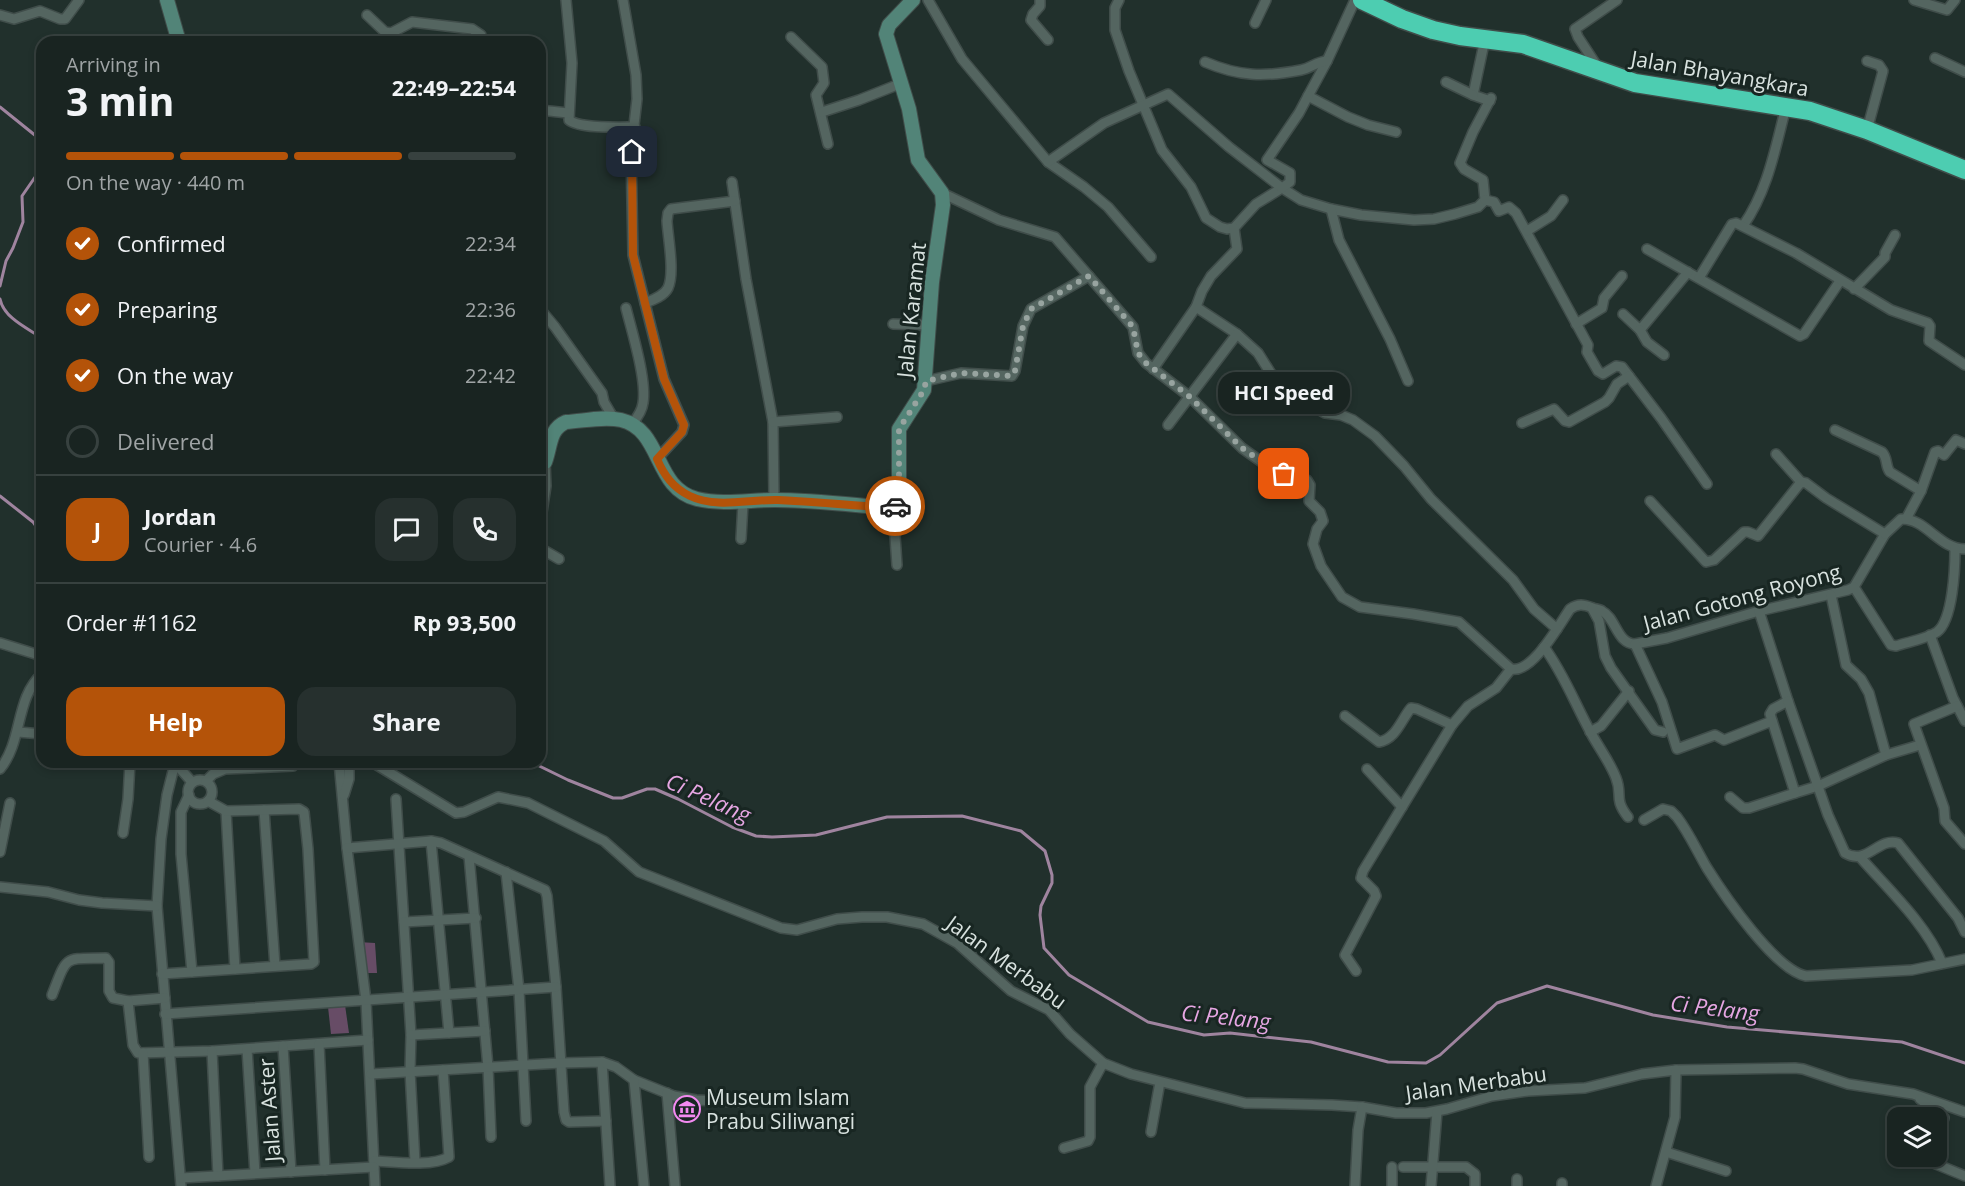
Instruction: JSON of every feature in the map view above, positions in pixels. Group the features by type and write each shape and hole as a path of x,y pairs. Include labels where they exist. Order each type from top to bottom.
{"highway":[{"name":"Jalan Bhayangkara","path":"1362,0 1402,19 1434,30 1523,44 1635,83 1810,111 1964,166"}],"street":[{"path":"0,15 15,19 40,11 65,19 79,0"},
{"path":"167,0 177,36"},
{"path":"566,0 572,63 568,120 572,123 606,127 635,127"},
{"path":"622,0 636,75 637,99 631,160 633,255 656,338 664,379 684,425 682,432 657,459"},
{"path":"928,0 962,59 1048,162 1071,177 1108,207 1151,257"},
{"path":"1040,0 1040,6 1031,20 1048,40"},
{"path":"1119,0 1115,8 1115,30 1162,150 1191,187 1206,218 1227,229 1234,228 1256,204 1290,182 1290,173 1267,160 1299,113 1327,61 1355,0"},
{"path":"1255,23 1266,0"},
{"path":"1600,71 1575,29 1617,0"},
{"path":"1914,0 1947,10 1955,0"},
{"path":"910,1 889,25 886,34 902,83 918,160 942,193 999,220 1055,237 1133,327 1138,353 1153,369 1190,397 1242,448 1269,467 1279,472 1303,477 1309,482 1309,501 1320,512 1323,521 1317,529 1313,544 1316,556 1342,597 1360,607 1460,622 1511,669 1516,670 1526,667 1544,647 1570,609 1576,605 1586,605 1592,608 1599,621 1605,656 1616,677 1629,691 1655,730 1663,732"},
{"path":"367,15 384,32 391,33 412,22 472,29 481,36"},
{"path":"791,37 822,67 824,83 816,93 828,144"},
{"path":"1473,95 1485,39"},
{"path":"1935,58 1965,72"},
{"path":"1205,62 1223,70 1243,75 1255,75 1305,69 1314,63 1327,61"},
{"path":"1867,61 1879,65 1883,71 1867,130"},
{"path":"1048,162 1104,123 1168,94 1222,141 1300,200 1361,215 1424,219 1470,210 1483,204 1485,200 1483,180 1464,169 1460,163 1490,99 1473,95 1446,82"},
{"path":"822,112 902,83"},
{"path":"1308,96 1348,117 1396,132"},
{"path":"1743,226 1761,196 1769,176 1786,107"},
{"path":"546,111 568,113"},
{"path":"732,182 746,279 772,422 774,500"},
{"name":"Jalan Karamat","path":"893,507 899,501 899,429 924,390 926,381 928,325 943,210 942,193"},
{"path":"1485,200 1494,202 1499,211 1510,208 1516,213 1588,345 1587,353 1600,373 1603,374 1619,366 1629,376 1707,484"},
{"path":"1527,231 1551,216 1563,200"},
{"path":"645,303 661,296 668,289 670,277 667,221 671,209 735,201"},
{"path":"1331,209 1339,240 1390,339 1408,381"},
{"path":"1699,278 1732,224 1736,223 1796,253 1891,310 1928,323 1930,326 1929,341 1965,365"},
{"path":"1153,369 1196,307 1211,276 1237,249 1234,228"},
{"path":"1854,289 1886,257 1885,253 1895,235"},
{"path":"1647,249 1800,336 1804,334 1840,281"},
{"path":"1640,330 1688,272"},
{"path":"926,381 961,373 1012,376 1015,371 1023,326 1031,309 1089,276"},
{"path":"1576,324 1602,308 1604,298 1622,276"},
{"path":"1196,307 1238,334 1258,353 1281,387 1325,413 1341,415 1353,420 1375,436 1431,499 1513,580 1540,615 1557,629"},
{"path":"626,308 643,385 643,402 632,424"},
{"path":"1623,314 1640,330 1647,342 1664,355"},
{"path":"546,316 602,393 604,402 614,419"},
{"path":"893,324 928,325"},
{"path":"1168,424 1238,334"},
{"path":"1522,423 1554,409 1564,421 1569,422 1605,402 1617,384 1629,376"},
{"path":"772,422 837,417"},
{"path":"546,450 552,433 560,425 567,422 614,419 632,424 646,436 668,479 689,496 697,499 743,503 774,500 893,507 897,565"},
{"path":"1835,430 1882,452 1890,472 1921,491"},
{"path":"1854,587 1891,645 1896,646 1930,635 1940,629 1948,609 1960,549 1915,521 1906,519 1921,491 1935,452 1938,451 1944,455 1956,440 1965,444"},
{"path":"1776,454 1802,482 1885,534"},
{"path":"1650,501 1703,560 1709,563 1744,532 1758,536 1802,482"},
{"path":"741,539 743,503"},
{"name":"Jalan Gotong Royong","path":"1592,608 1604,612 1624,640 1635,644 1667,638 1759,611 1831,595 1854,587 1885,534 1897,521 1906,519"},
{"path":"546,553 559,559"},
{"path":"1831,595 1846,665 1861,679 1869,693 1886,755"},
{"path":"1759,611 1788,701 1842,848 1849,856 1860,857 1890,842 1898,843 1958,918 1965,932"},
{"path":"1930,635 1965,721"},
{"path":"0,643 36,654"},
{"path":"1635,644 1662,702 1677,749 1715,735 1724,740 1772,721"},
{"path":"1544,647 1554,660 1616,779 1618,802 1628,817"},
{"path":"1356,971 1345,955 1376,896 1361,878 1362,873 1452,725 1468,706 1496,688 1511,669"},
{"path":"0,769 10,754 27,696 36,679"},
{"path":"1590,732 1601,726 1629,691"},
{"path":"1788,701 1770,711 1795,793"},
{"path":"1957,706 1914,724 1944,808 1945,820 1965,844"},
{"path":"1345,716 1379,742 1393,735 1411,708 1452,725"},
{"path":"18,732 36,734"},
{"path":"1730,797 1743,808 1749,808 1818,786 1886,755 1920,745"},
{"path":"123,833 130,768"},
{"path":"171,768 161,839 157,906 181,1182 218,1176 325,1170 446,1159 450,1155 443,1070"},
{"path":"178,768 192,782"},
{"path":"206,781 213,774 225,769 248,768"},
{"path":"340,768 366,1001 375,1186"},
{"path":"343,797 349,779 349,768"},
{"name":"Jalan Merbabu","path":"382,768 456,813 464,812 498,797 528,802 604,841 639,872 780,928 797,930 837,919 862,917 887,917 923,924 957,943 1011,991 1049,1010 1070,1034 1102,1063 1131,1074 1245,1103 1362,1107 1396,1113 1437,1112 1492,1096 1528,1091 1585,1088 1642,1074 1676,1070 1803,1069 1848,1084 1914,1094 1965,1112"},
{"path":"1367,769 1402,807"},
{"path":"189,795 199,804 208,801 212,788 206,781 192,782 181,812 181,854 192,972"},
{"path":"396,799 411,1035 410,1071 415,1162"},
{"path":"162,974 314,962 306,816 302,810 226,811 208,801"},
{"path":"0,852 10,803"},
{"path":"1644,819 1656,811 1663,809 1671,811 1683,825 1725,895 1778,960 1799,974 1806,976 1912,970 1965,959"},
{"path":"264,810 275,966"},
{"path":"226,811 235,969"},
{"path":"347,848 431,841 441,843 546,892 566,1120 569,1122 606,1121"},
{"path":"431,841 449,1033"},
{"path":"469,856 488,1067 491,1137"},
{"path":"1860,857 1920,926 1934,945 1942,963"},
{"path":"506,872 519,990 526,1121"},
{"path":"0,887 48,892 102,903 157,906"},
{"path":"404,922 476,918"},
{"path":"52,995 65,963 70,959 106,958 109,962 111,996 117,1000 165,998"},
{"path":"165,1014 556,987"},
{"path":"128,1000 133,1048 138,1053 212,1051 368,1040"},
{"path":"411,1035 485,1031"},
{"path":"319,1044 325,1170"},
{"name":"Jalan Aster","path":"283,1046 291,1172"},
{"path":"247,1049 255,1173"},
{"path":"212,1051 218,1176"},
{"path":"143,1053 149,1157"},
{"path":"602,1062 610,1186"},
{"path":"371,1074 602,1062 616,1067 633,1080 667,1093 696,1100 738,1102"},
{"path":"1064,1148 1088,1141 1090,1137 1090,1087 1102,1063"},
{"path":"1656,1186 1675,1117 1676,1070"},
{"path":"633,1080 644,1186"},
{"path":"1151,1132 1160,1082"},
{"path":"667,1093 675,1186"},
{"path":"1914,1094 1930,1107"},
{"path":"1355,1186 1358,1130 1362,1107"},
{"path":"1431,1186 1437,1112"},
{"path":"1666,1152 1726,1171"},
{"path":"1392,1167 1392,1186"},
{"path":"1403,1167 1466,1167 1475,1174 1475,1186"},
{"path":"1943,1167 1965,1176"}],"shaded area":[{"path":"358,942 375,943 377,973 360,973"},
{"path":"345,1005 349,1033 331,1034 328,1007"}],"waterway":[{"path":"0,107 36,136"},
{"path":"0,286 6,261 23,222 22,196 36,176"},
{"path":"0,299 2,306 11,317 36,334"},
{"name":"Ci Pelang","path":"0,496 36,526"},
{"name":"Ci Pelang","path":"543,768 613,798 622,798 647,789 655,789 732,827 756,836 816,835 887,817 962,816 1021,831 1045,851 1052,875 1052,883 1041,906 1040,915 1044,948 1069,975 1148,1022 1204,1035 1230,1033 1311,1042 1388,1062 1426,1063 1440,1055 1497,1003 1547,986 1653,1015 1727,1027 1902,1042 1965,1063"}],"way so far":[{"path":"895,506 899,501 899,429 924,390 926,381 961,373 1012,376 1015,371 1023,326 1031,309 1089,276 1133,327 1135,346 1146,363 1190,397 1242,448 1273,470 1284,474"}],"place":[{"name":"HCI Speed","path":"1284,474"},
{"name":"Museum Islam Prabu Siliwangi","path":"687,1109"}],"route":[{"path":"632,152 633,255 639,284 656,338 664,379 684,425 682,432 657,459 668,479 682,492 697,499 743,503 774,500 889,508 895,506"}]}
